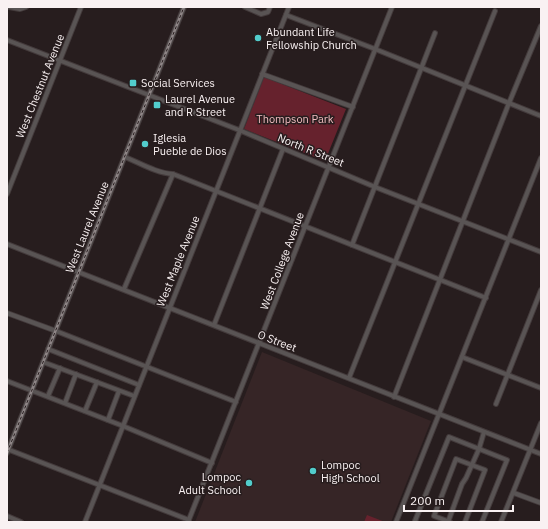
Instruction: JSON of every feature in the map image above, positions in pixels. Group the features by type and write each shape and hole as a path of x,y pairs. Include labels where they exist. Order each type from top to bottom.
{"street":[{"path":"9,7 20,9 26,7"},
{"name":"West Chestnut Avenue","path":"7,194 81,7"},
{"name":"West Laurel Avenue","path":"7,451 184,7"},
{"path":"245,7 262,14 268,12 270,7"},
{"name":"West Maple Avenue","path":"85,522 289,7"},
{"name":"West College Avenue","path":"188,521 392,7"},
{"path":"349,378 495,11"},
{"path":"286,15 541,116"},
{"path":"394,397 541,26"},
{"path":"352,245 435,33"},
{"name":"North R Street","path":"7,40 239,130 375,187 541,252"},
{"path":"262,74 353,107"},
{"path":"214,325 283,149"},
{"path":"125,156 166,174 173,174 486,298"},
{"path":"396,522 541,158"},
{"path":"124,289 173,174"},
{"name":"O Street","path":"7,244 541,454"},
{"path":"496,404 541,290"},
{"path":"7,313 236,402"},
{"path":"48,349 139,385"},
{"path":"462,357 541,388"},
{"path":"43,362 134,396"},
{"path":"48,396 60,368"},
{"path":"65,403 76,374"},
{"path":"7,381 48,396 212,463"},
{"path":"85,411 97,382"},
{"path":"108,420 119,391"},
{"path":"501,522 541,423"},
{"path":"465,522 485,470 471,464 456,459 434,516 449,522 458,492 471,464 479,449 484,432"},
{"path":"416,522 449,437 507,460 482,522"},
{"path":"7,451 100,485 188,521"},
{"path":"514,493 541,504"},
{"path":"7,516 21,522"}],"shaded area":[{"name":"Lompoc High School","path":"262,352 431,421 391,522 195,522"}],"green space":[{"name":"Thompson Park","path":"264,77 346,109 325,161 244,129"},
{"path":"367,515 385,522 364,522"}],"railway":[{"path":"7,453 184,7"}],"place":[{"name":"Abundant Life Fellowship Church","path":"258,38"},
{"name":"Social Services","path":"133,83"},
{"name":"Laurel Avenue and R Street","path":"157,105"},
{"name":"Iglesia Pueble de Dios","path":"145,144"},
{"name":"Lompoc High School","path":"313,471"},
{"name":"Lompoc Adult School","path":"249,483"}]}
